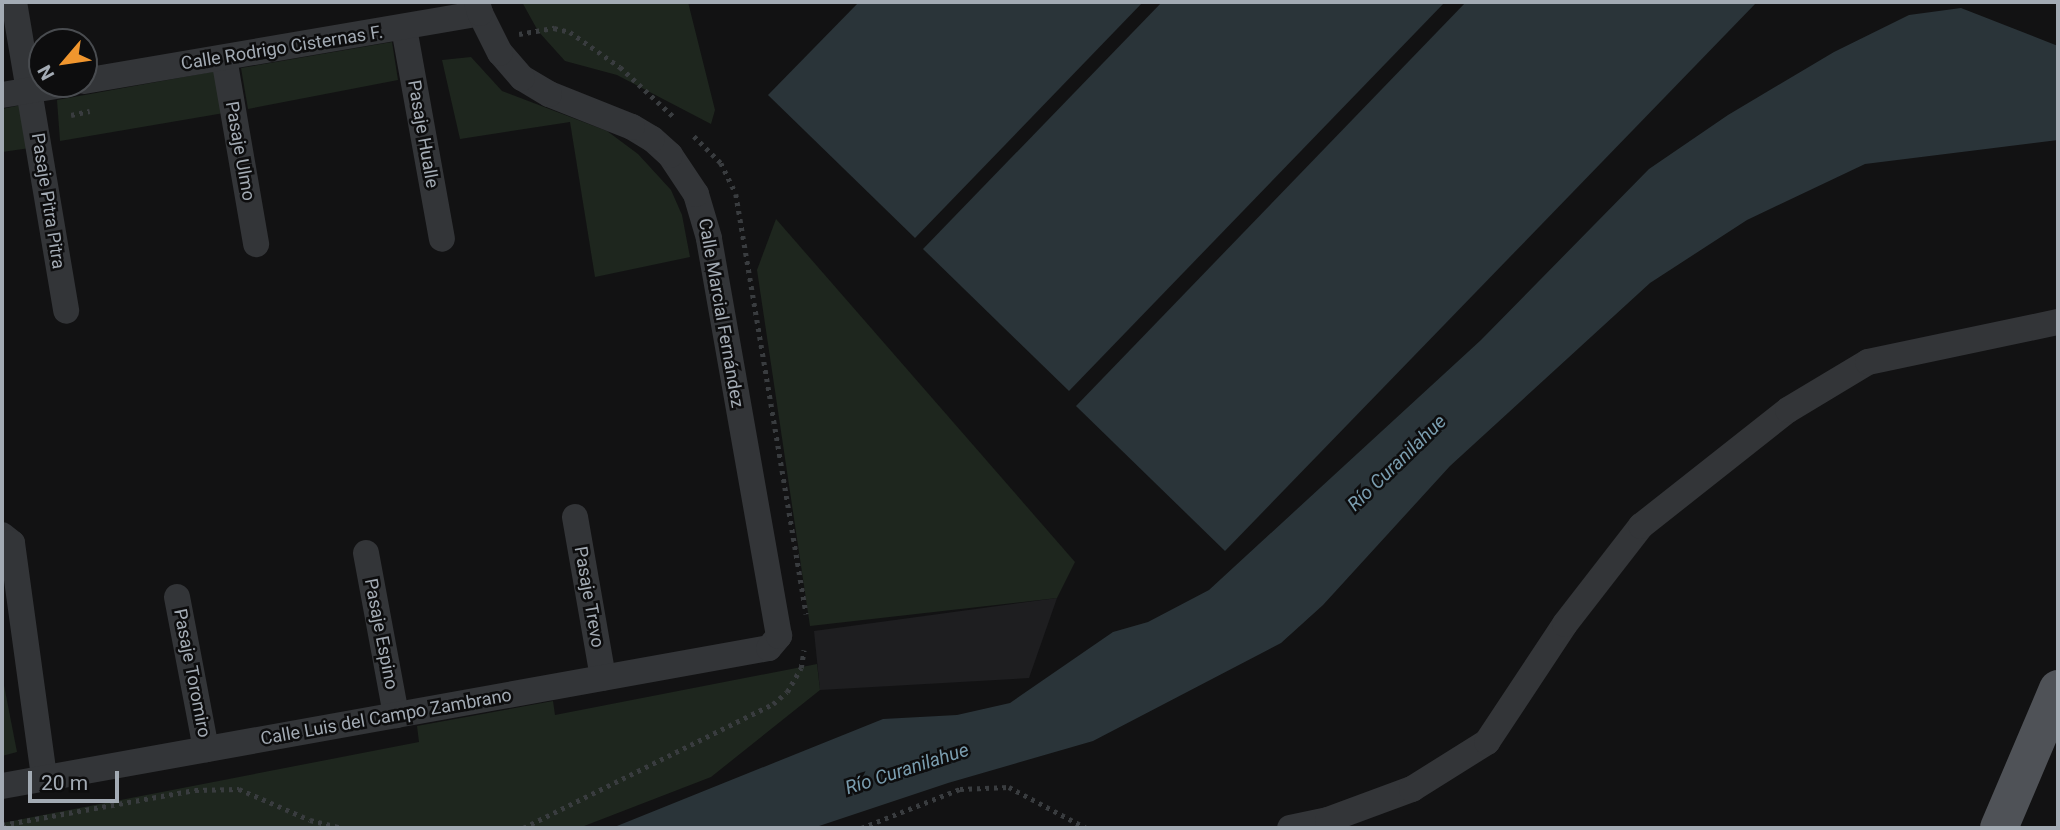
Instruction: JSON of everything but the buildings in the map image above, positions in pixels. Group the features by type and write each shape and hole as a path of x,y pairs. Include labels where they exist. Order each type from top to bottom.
{"main road":[{"path":"1999,828 2058,689"}],"street":[{"name":"Pasaje Pitra Pitra","path":"14,2 28,74"},
{"name":"Calle Rodrigo Cisternas F.","path":"98,79 404,28 478,7"},
{"name":"Calle Marcial Fernández","path":"478,7 492,38 510,66 536,87 632,127 652,139 677,164 696,194 709,238 779,636 769,648"},
{"name":"Pasaje Hualle","path":"404,28 442,239"},
{"name":"Pasaje Ulmo","path":"224,58 256,244"},
{"path":"2,95 28,91"},
{"name":"Pasaje Pitra Pitra","path":"32,98 66,311"},
{"path":"1290,828 1328,820 1412,789 1487,742 1565,624 1640,526 1788,410 1868,362 2058,322"},
{"name":"Pasaje Trevo","path":"575,517 603,678"},
{"path":"2,535 12,543 44,778"},
{"name":"Pasaje Espino","path":"366,553 397,715"},
{"name":"Pasaje Toromiro","path":"177,597 206,749"},
{"name":"Calle Luis del Campo Zambrano","path":"2,786 769,648"}],"path":[{"path":"492,38 554,28 570,32 620,66 676,119"},
{"path":"36,121 100,110"},
{"path":"686,128 722,163 736,194 806,604 806,618"},
{"path":"523,828 773,704 787,692 801,668 805,645"},
{"path":"861,828 960,789 1009,787 1086,828"},
{"path":"2,825 195,790 239,789 310,821 342,828"}],"shaded area":[{"path":"522,2 688,2 715,110 711,124 617,75 565,61 538,31"},
{"path":"392,42 398,80 248,109 241,68"},
{"path":"471,57 502,91 607,131 638,154 671,190 682,215 690,257 595,277 570,122 460,139 442,60"},
{"path":"217,71 224,113 60,141 57,100 98,98 98,93"},
{"path":"21,105 30,148 2,152 2,109"},
{"path":"776,219 1075,562 1057,598 810,626 757,270"},
{"path":"1057,598 1029,678 820,690 814,631"},
{"path":"817,664 820,690 711,777 579,828 2,828 2,823 419,742 417,726 553,701 555,715"},
{"path":"2,675 17,752 2,756"}],"water":[{"path":"859,2 1143,2 915,238 768,95"},
{"path":"1162,2 1445,2 1069,391 923,249"},
{"path":"1466,2 1757,2 1225,551 1076,406"},
{"name":"Río Curanilahue","path":"1961,8 2058,46 2058,140 1865,164 1747,220 1650,283 1450,466 1323,605 1281,643 1093,741 948,783 813,828 612,828 883,719 957,715 1010,703 1113,632 1148,622 1209,590 1481,340 1649,169 1728,115 1834,52 1909,15"}]}
